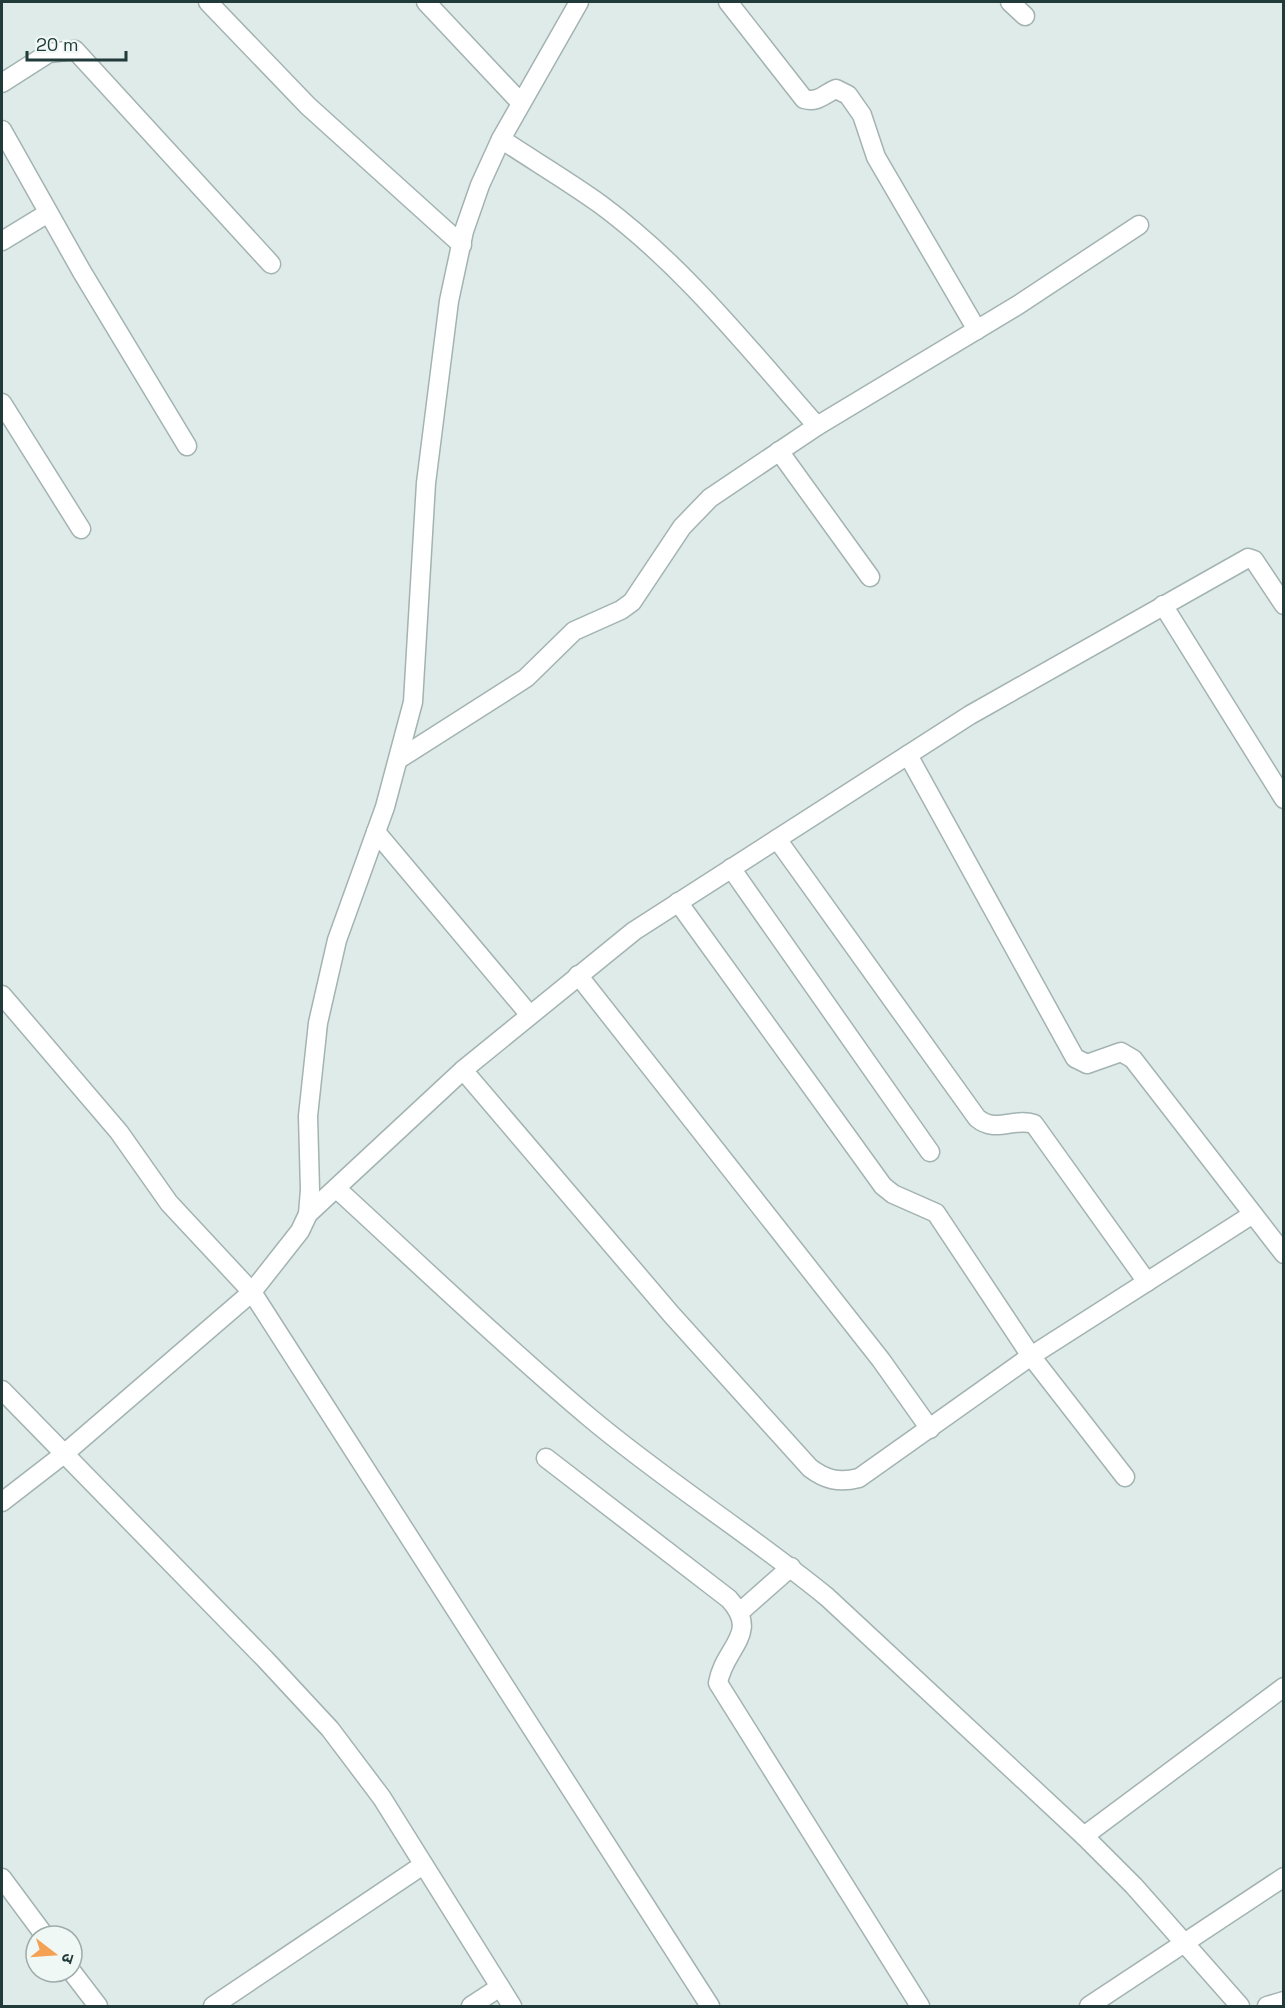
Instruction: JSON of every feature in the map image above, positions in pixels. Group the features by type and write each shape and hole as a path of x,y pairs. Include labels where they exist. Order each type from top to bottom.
{"street":[{"path":"208,2 308,106 462,245"},
{"path":"426,2 521,103"},
{"path":"2,1502 64,1454 252,1292 300,1231 308,1214 310,1190 308,1116 318,1023 337,940 376,832 399,759 413,702 426,483 449,302 462,245 480,185 501,139 579,2"},
{"path":"728,2 804,99 812,102 836,89 848,95 862,115 876,157 977,330"},
{"path":"1010,2 1025,16"},
{"path":"2,83 49,52 75,50 271,264"},
{"path":"2,130 48,213 187,446"},
{"path":"501,139 601,205 655,251 706,300 817,426"},
{"path":"2,241 48,213"},
{"path":"399,759 526,678 574,631 621,610 632,602 671,541 697,510 817,426 977,330 1139,225"},
{"path":"2,404 81,529"},
{"path":"779,451 870,577"},
{"path":"308,1214 463,1070 528,1014 634,931 730,867 970,715 1248,558 1254,560 1284,605"},
{"path":"1163,605 1284,799"},
{"path":"908,755 1075,1058 1087,1064 1121,1052 1133,1059 1284,1254"},
{"path":"376,832 528,1014"},
{"path":"777,838 977,1118 992,1126 1006,1126 1019,1121 1034,1125 1147,1282"},
{"path":"730,867 930,1152"},
{"path":"678,902 883,1186 893,1194 936,1213 1031,1356 1125,1477"},
{"path":"578,975 881,1360 930,1429"},
{"path":"2,995 119,1132 170,1203 252,1292 710,2007"},
{"path":"463,1070 671,1314 810,1468 824,1478 844,1482 859,1478 1031,1356 1253,1214"},
{"path":"337,1189 589,1417 680,1489 791,1567 835,1605 1084,1836 1134,1886 1240,2007"},
{"path":"2,1390 265,1659 330,1729 382,1798 512,2007"},
{"path":"546,1458 729,1599 740,1612 743,1625 740,1638 720,1669 718,1683 920,2007"},
{"path":"740,1612 791,1567"},
{"path":"1084,1836 1284,1687"},
{"path":"213,2007 423,1865"},
{"path":"1089,2007 1183,1942 1284,1877"},
{"path":"2,1878 36,1924"},
{"path":"81,1984 98,2007"},
{"path":"471,2007 500,1987"},
{"path":"1267,2007 1273,2002 1284,2001"}]}
